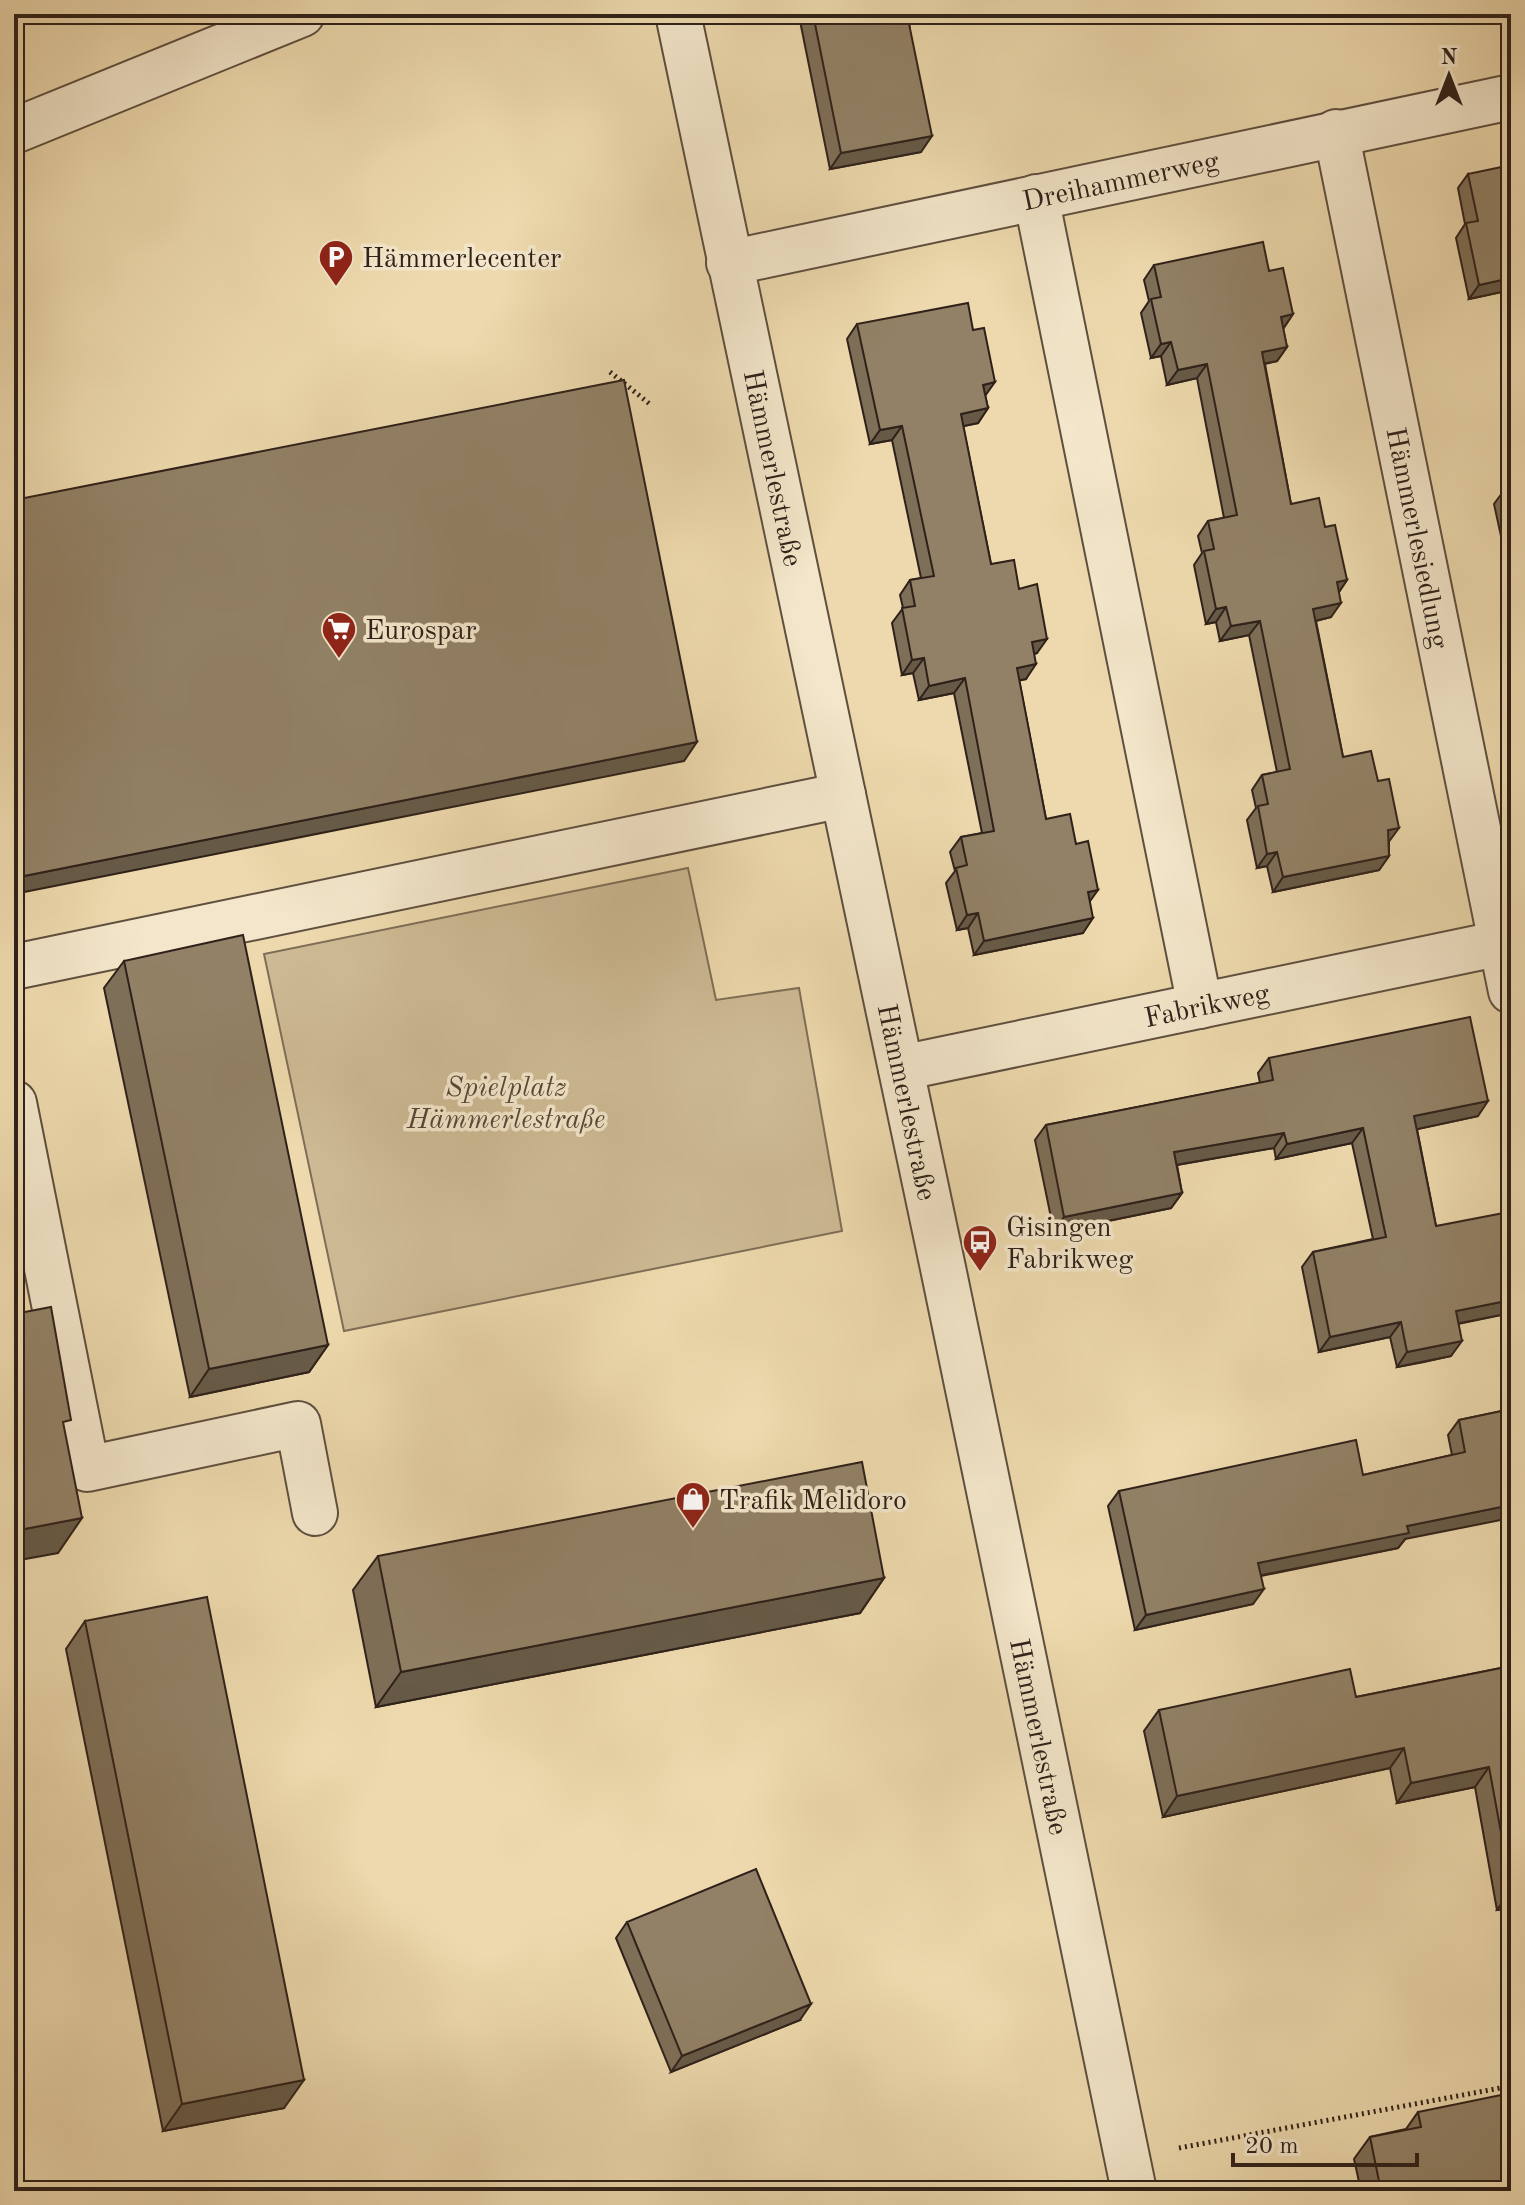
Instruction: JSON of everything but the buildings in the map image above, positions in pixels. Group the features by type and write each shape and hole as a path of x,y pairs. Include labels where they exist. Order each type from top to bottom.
{"street":[{"path":"14,131 302,14"},
{"name":"Hämmerlestraße","path":"678,14 1130,2174"},
{"name":"Dreihammerweg","path":"729,263 1511,97"},
{"name":"Hämmerlesiedlung","path":"1336,132 1506,942 1511,991"},
{"path":"1036,197 1200,1006"},
{"path":"14,967 843,795"},
{"name":"Fabrikweg","path":"901,1068 1506,942"},
{"path":"14,1103 87,1469 298,1424 315,1513"}],"path":[{"path":"610,372 651,405"},
{"path":"1130,2174 1511,2086"},
{"path":"1466,2094 1469,2108"}],"green space":[{"name":"Spielplatz Hämmerlestraße","path":"688,868 716,1000 799,988 842,1231 344,1331 264,954"}],"place":[{"name":"Hämmerlecenter","path":"336,288"},
{"name":"Eurospar","path":"339,660"},
{"name":"Gisingen Fabrikweg","path":"980,1273"},
{"name":"Trafik Melidoro","path":"693,1530"}]}
